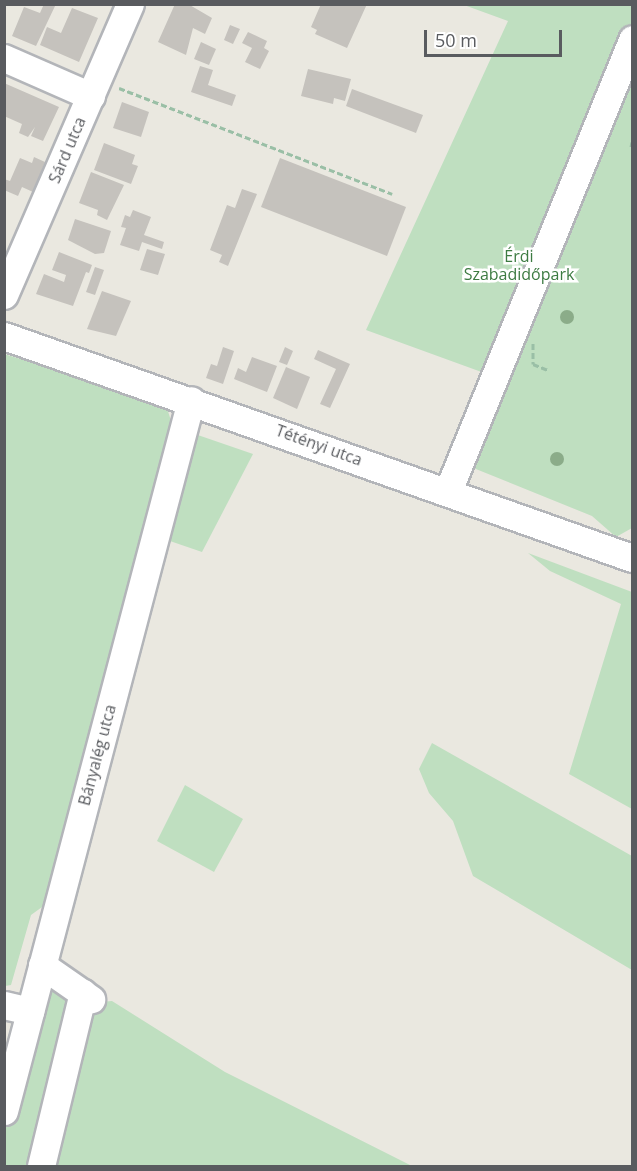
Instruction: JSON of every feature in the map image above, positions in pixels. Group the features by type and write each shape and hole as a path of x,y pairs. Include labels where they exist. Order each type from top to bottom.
{"street":[{"name":"Sárd utca","path":"4,295 130,4"},
{"path":"448,491 633,39"},
{"path":"4,58 94,88"},
{"name":"Tétényi utca","path":"4,336 191,400 633,558"},
{"name":"Bányalég utca","path":"4,1111 17,1008 42,965 191,400"},
{"path":"41,1167 87,996 42,965"}],"path":[{"path":"94,88 392,194"},
{"path":"631,147 633,142"},
{"path":"533,364 548,370"}],"green space":[{"name":"Érdi Szabadidőpark","path":"464,5 632,5 632,528 616,537 592,516 451,459 487,374 366,330 508,21"},
{"path":"4,354 165,402 174,430 49,902 31,915 11,985 5,986"},
{"path":"192,433 253,454 202,552 167,540"},
{"path":"528,553 632,592 632,809 569,774 621,604 550,571"},
{"path":"432,743 632,856 632,970 473,876 453,821 429,793 419,769"},
{"path":"185,785 243,819 214,872 157,841"},
{"path":"54,990 64,994 69,1006 58,1062 28,1166 5,1166 5,1126 42,993"},
{"path":"112,1001 225,1072 412,1166 53,1166 80,1052 95,1009 101,1002"}],"building":[{"path":"44,4 56,4 36,46 12,36 24,7 40,13"},
{"path":"175,4 188,4 212,18 205,34 193,28 186,55 158,42"},
{"path":"321,4 367,4 347,48 315,34 317,30 311,27"},
{"path":"72,8 98,18 79,62 40,45 47,27 61,33"},
{"path":"230,25 240,29 233,44 224,40"},
{"path":"248,32 267,41 264,48 269,51 260,69 245,62 252,48 242,43"},
{"path":"201,42 216,49 209,65 194,59"},
{"path":"200,66 213,70 208,85 236,95 232,106 191,92"},
{"path":"308,69 351,79 345,101 334,98 333,104 301,96"},
{"path":"4,83 59,107 43,141 31,136 35,127 28,137 19,133 22,124 4,116"},
{"path":"352,89 423,115 416,133 346,106"},
{"path":"122,102 149,112 141,137 113,128"},
{"path":"104,143 135,155 132,164 138,166 131,184 94,170"},
{"path":"34,157 45,162 33,192 22,187 18,196 4,190 4,179 10,181 20,158 32,163"},
{"path":"280,158 406,207 387,256 261,207"},
{"path":"91,172 124,185 107,220 97,215 98,210 79,203"},
{"path":"242,189 257,194 228,266 219,262 222,255 210,250 227,205 235,208"},
{"path":"133,210 151,217 144,235 164,242 162,249 142,242 139,251 120,245 126,228 121,227 125,215 130,217"},
{"path":"75,219 111,231 104,253 95,254 68,240"},
{"path":"147,249 165,254 158,275 140,270"},
{"path":"59,252 92,265 89,273 86,272 73,306 36,294 44,274 64,282 66,275 52,270"},
{"path":"95,267 104,270 95,295 86,292"},
{"path":"102,291 131,301 116,336 87,329"},
{"path":"223,347 234,351 223,384 206,378 211,364 217,366"},
{"path":"285,347 293,351 287,365 279,362"},
{"path":"318,350 350,364 330,408 320,404 336,369 314,359"},
{"path":"252,357 277,366 267,392 234,379 238,368 246,372"},
{"path":"286,367 310,377 297,409 273,398"}]}
